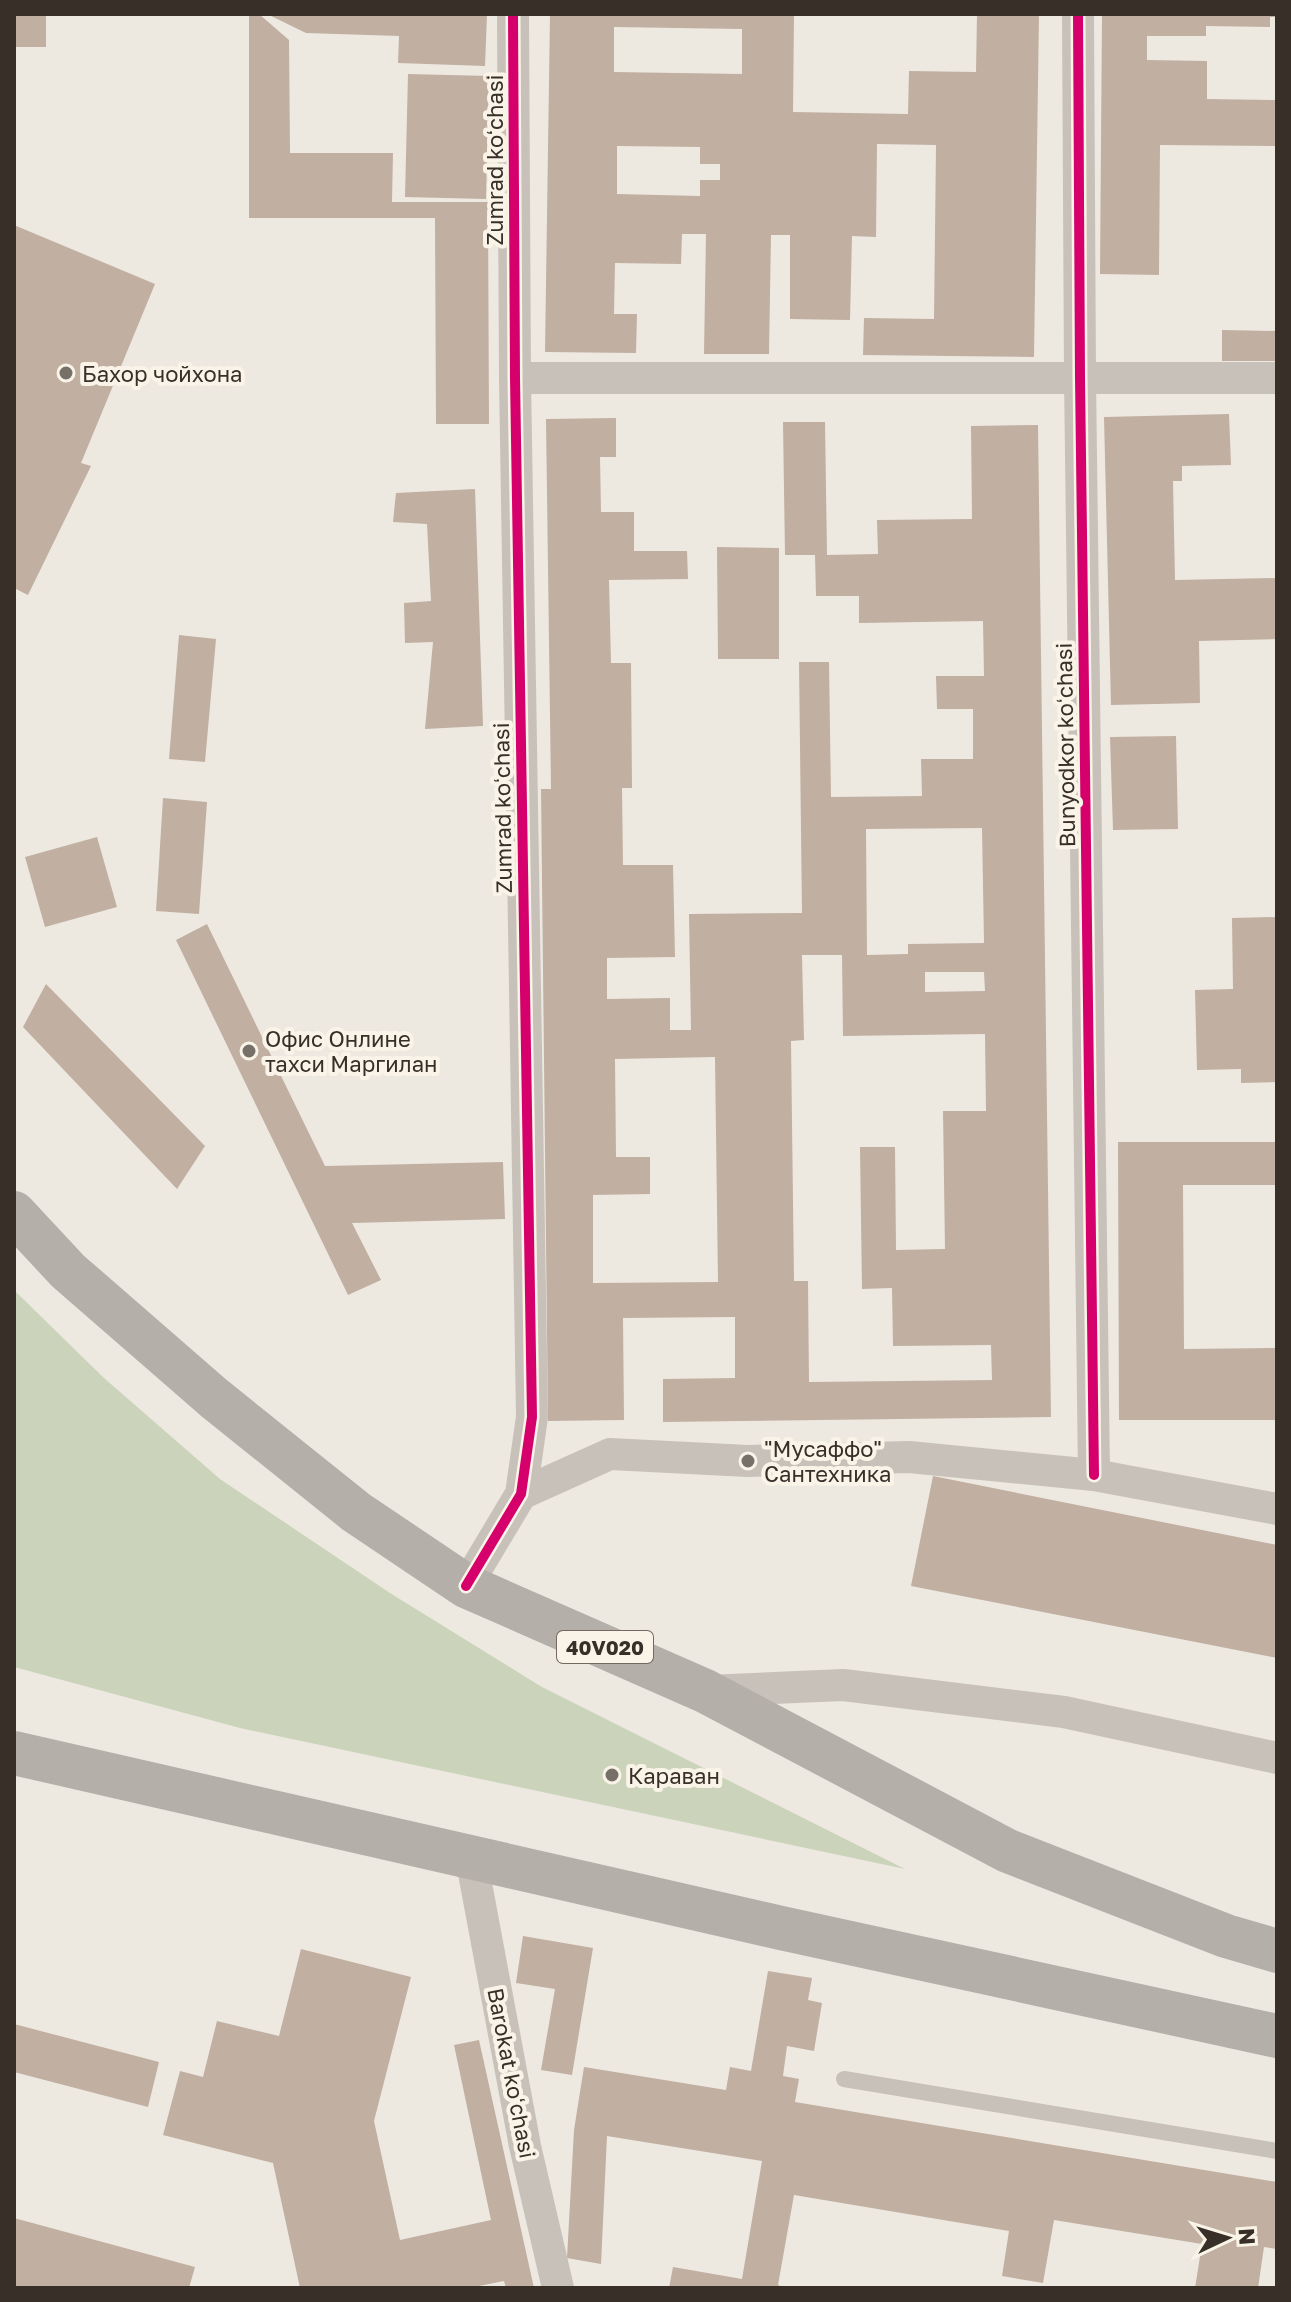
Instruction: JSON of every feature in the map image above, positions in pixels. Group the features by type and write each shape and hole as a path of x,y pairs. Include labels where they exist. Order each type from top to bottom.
{"main road":[{"name":"40V020","path":"14,1213 68,1271 214,1398 356,1512 466,1586 705,1691 1008,1851 1226,1936 1277,1951"},
{"path":"14,1753 781,1928 1277,2036"}],"street":[{"name":"Zumrad koʻchasi","path":"466,1586 521,1494 532,1417 515,378 513,14"},
{"name":"Bunyodkor koʻchasi","path":"1078,14 1094,1475"},
{"path":"515,378 1277,378"},
{"path":"521,1494 610,1454 748,1461 909,1457 1094,1475 1277,1509"},
{"path":"705,1691 843,1685 1064,1712 1277,1758"},
{"name":"Barokat koʻchasi","path":"471,1857 525,2146 558,2288"}],"lane":[{"path":"844,2079 1277,2151"}],"green space":[{"path":"14,1290 104,1378 220,1479 390,1593 542,1687 905,1869 240,1728 14,1667"}],"building":[{"path":"14,14 46,14 46,47 14,47"},
{"path":"249,14 259,14 289,40 290,153 393,153 392,202 488,202 489,424 436,424 435,218 249,218"},
{"path":"267,14 487,14 485,66 398,63 399,36 306,33"},
{"path":"550,14 794,14 793,112 908,114 909,71 976,72 977,14 1039,14 1034,357 863,355 864,318 934,319 936,145 877,144 876,237 852,236 850,320 790,319 790,235 771,235 769,354 704,354 706,234 682,234 681,264 615,263 614,314 637,314 636,353 545,352","holes":["614,27 742,29 742,74 614,72","617,146 700,147 700,164 720,164 720,180 700,180 700,196 617,194"]},
{"path":"1102,14 1277,14 1277,17 1270,17 1270,27 1206,26 1206,36 1147,36 1147,60 1207,61 1207,99 1277,100 1277,146 1160,145 1159,275 1100,274"},
{"path":"408,74 489,76 486,199 405,197"},
{"name":"Бахор чойхона","path":"14,225 155,284 81,463 91,466 28,595 14,588"},
{"path":"1222,330 1277,331 1277,361 1222,361"},
{"path":"1229,414 1231,465 1182,466 1182,481 1173,481 1175,580 1277,578 1277,639 1199,641 1200,703 1111,705 1104,417"},
{"path":"616,418 616,457 600,457 601,512 634,512 634,551 687,551 688,579 609,580 611,663 631,663 632,788 622,788 623,865 673,865 675,957 607,958 607,999 670,998 670,1030 691,1030 689,914 802,913 799,662 829,662 831,797 922,796 921,759 973,759 973,709 937,709 936,676 984,676 983,621 859,623 859,596 816,596 815,555 785,555 783,422 825,422 827,555 878,554 877,520 972,519 971,426 1038,425 1051,1417 663,1422 663,1379 735,1378 735,1317 623,1318 624,1420 548,1421 541,789 551,789 546,419","holes":["982,828 984,943 908,944 908,954 867,955 866,829","802,955 842,955 843,1036 985,1034 986,1111 943,1111 945,1249 896,1250 895,1147 860,1147 862,1289 892,1288 893,1346 991,1345 992,1380 809,1382 808,1281 794,1281 791,1041 804,1040","925,972 984,972 985,991 925,992","715,1057 718,1282 593,1283 593,1195 650,1194 650,1157 616,1157 615,1059"]},
{"path":"475,489 483,726 425,729 433,642 405,643 404,603 431,601 427,524 393,522 396,493"},
{"path":"717,547 779,548 779,659 718,659"},
{"path":"179,635 216,639 205,762 169,759"},
{"path":"1176,736 1178,829 1113,830 1110,737"},
{"path":"163,798 207,802 199,914 156,911"},
{"path":"97,837 117,907 45,927 25,857"},
{"path":"1277,917 1277,1082 1241,1083 1241,1069 1197,1070 1195,990 1233,989 1232,918"},
{"name":"Офис Онлине тахси Маргилан","path":"207,924 325,1166 503,1162 505,1219 352,1223 381,1280 348,1295 176,940"},
{"path":"46,984 205,1146 177,1189 23,1027"},
{"path":"1118,1142 1277,1142 1277,1185 1183,1185 1184,1349 1277,1348 1277,1420 1119,1420"},
{"path":"933,1476 1277,1545 1277,1658 911,1586"},
{"path":"523,1936 593,1948 572,2075 541,2070 555,1989 516,1983"},
{"path":"301,1949 411,1977 374,2121 400,2240 491,2220 454,2045 479,2040 534,2288 506,2288 504,2281 469,2288 300,2288 273,2163 163,2135 180,2071 203,2077 217,2021 279,2036"},
{"path":"768,1971 812,1978 808,2000 822,2003 814,2051 787,2046 783,2076 799,2079 795,2102 1277,2182 1277,2249 1264,2247 1258,2288 1195,2288 1202,2244 1054,2220 1043,2283 1002,2276 1009,2231 794,2195 778,2285 785,2288 669,2288 673,2267 742,2279 762,2161 607,2136 601,2264 567,2258 574,2130 584,2067 726,2090 730,2067 751,2071"},
{"path":"14,2024 159,2062 148,2107 14,2072"},
{"path":"14,2218 195,2267 189,2288 14,2288"}],"cycle path":[{"path":"466,1586 521,1494 532,1417 515,378 513,14"},
{"path":"1078,14 1094,1475"}],"place":[{"name":"Бахор чойхона","path":"66,373"},
{"name":"Офис Онлине тахси Маргилан","path":"249,1051"},
{"name":"\"Мусаффо\" Сантехника","path":"748,1461"},
{"name":"Караван","path":"612,1775"}]}
